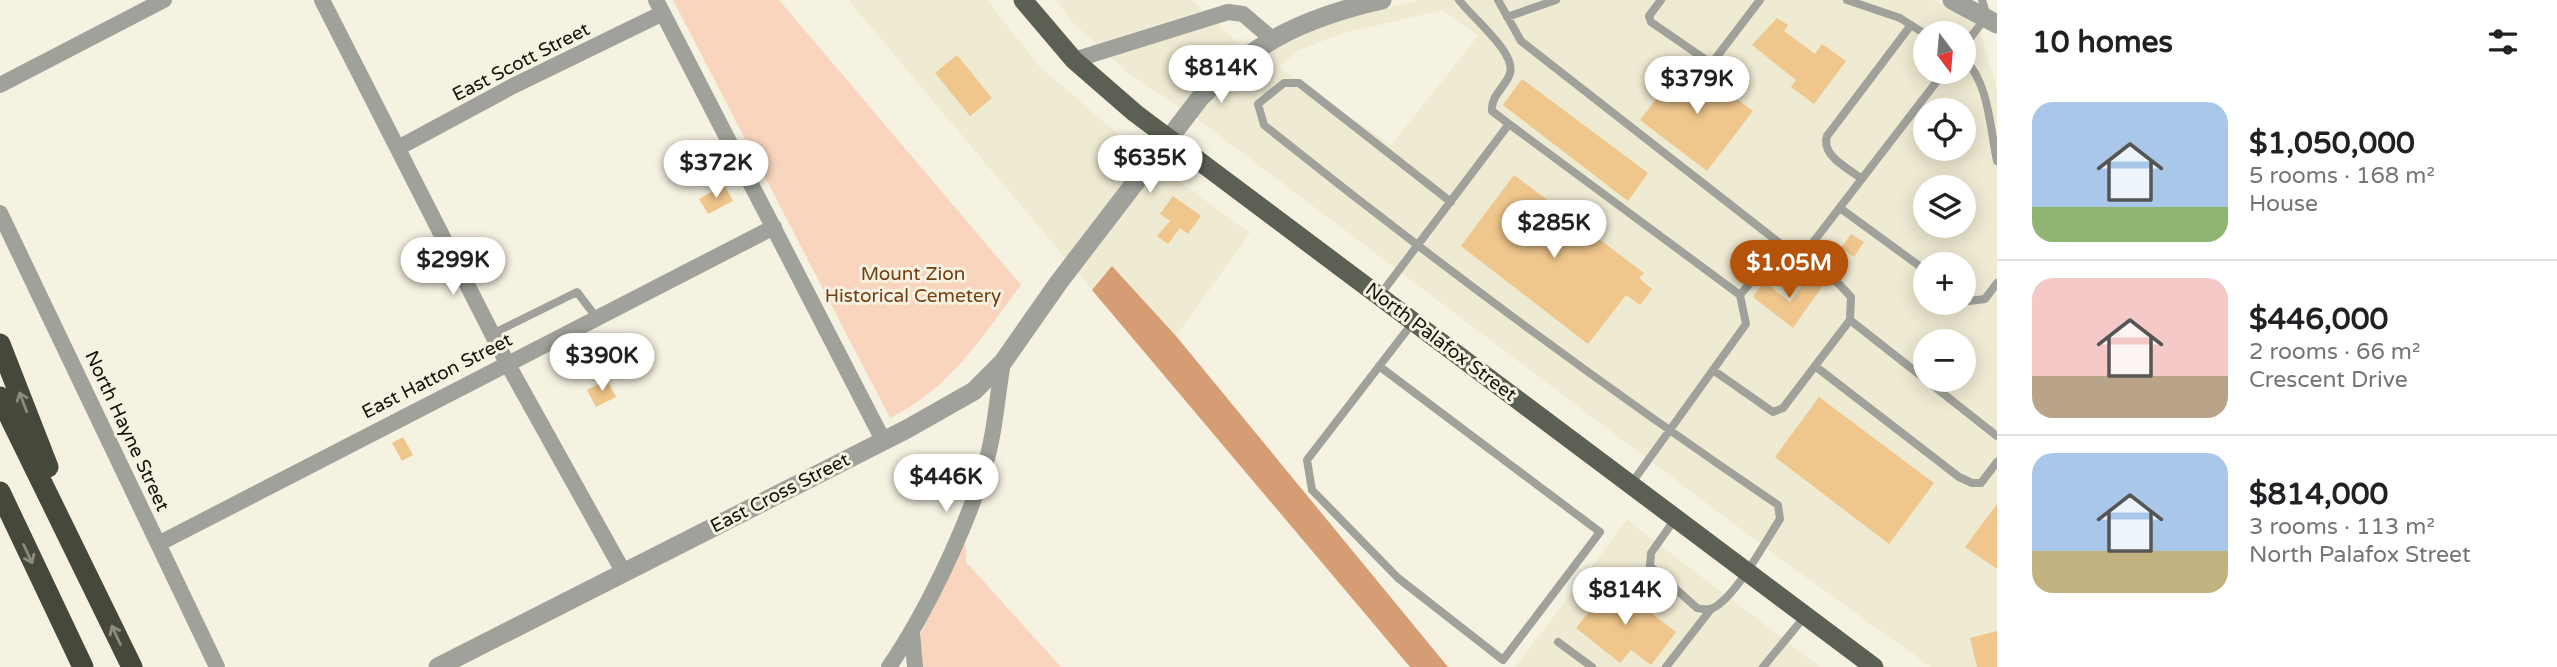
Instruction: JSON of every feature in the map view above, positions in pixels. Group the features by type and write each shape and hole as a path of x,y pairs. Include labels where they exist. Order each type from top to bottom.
{"highway":[{"path":"0,344 101,602"},
{"path":"0,397 132,667"},
{"path":"0,492 83,667"}],"main road":[{"name":"North Palafox Street","path":"1023,0 1073,60 1104,88 1874,667"}],"street":[{"path":"0,85 164,0"},
{"path":"322,0 507,363 624,573"},
{"name":"East Cross Street","path":"438,667 974,391 1003,362 1169,137 1221,76 1271,38 1312,19 1378,0"},
{"path":"1952,0 1989,13"},
{"path":"659,7 883,440"},
{"name":"East Scott Street","path":"398,148 659,7"},
{"path":"1073,60 1228,12 1243,15 1271,38"},
{"name":"North Hayne Street","path":"0,213 216,667"},
{"name":"East Hatton Street","path":"158,544 774,227"},
{"path":"889,667 912,633 985,467 1003,362"},
{"path":"912,633 915,667"}],"lane":[{"path":"1460,0 1507,53 1511,65 1510,75 1491,102 1492,111 1740,295 1746,324 1631,484"},
{"path":"1498,0 1521,41 1782,244 1839,284 1852,297 1850,320 1783,408 1773,412 1713,370"},
{"path":"1507,17 1556,0"},
{"path":"1661,0 1649,16 1651,22 1709,62 1715,59 1760,0"},
{"path":"1847,0 1911,25 1827,136 1827,152 1862,178"},
{"path":"1976,30 1989,13"},
{"path":"1976,74 1983,91 1997,161"},
{"path":"1451,202 1299,83 1284,83 1258,104 1264,125 1417,247 1669,431 1778,505 1780,519 1746,571 1718,606 1711,609 1697,608 1650,566 1651,553 1676,518"},
{"path":"1801,258 1935,84"},
{"path":"1380,295 1509,124"},
{"path":"1840,208 1913,261"},
{"path":"1740,295 1782,244"},
{"path":"1976,300 1984,299 1997,283"},
{"path":"492,334 577,292 596,317"},
{"path":"1850,320 1913,370"},
{"path":"1379,366 1600,532 1503,660 1398,578 1312,490 1307,460 1379,366 1414,321"},
{"path":"1815,366 1959,477 1981,483 1997,463"},
{"path":"1941,392 1997,436"},
{"path":"1666,667 1711,609"},
{"path":"1763,667 1806,615"},
{"path":"1558,642 1592,667"}],"shaded area":[{"path":"848,0 987,0 1040,67 1144,156 1066,259"},
{"path":"1056,0 1192,0 1203,10 1096,44 1072,22"},
{"path":"1419,0 1932,0 1977,21 1997,89 1997,667 1931,667 1779,558 1195,117 1226,83 1277,46 1314,28","holes":["1443,10 1478,36 1391,145 1278,67 1299,50 1343,33"]},
{"path":"1217,24 1242,47 1215,69 1181,108 1129,74 1111,57"},
{"path":"1158,166 1250,233 1176,336 1112,266 1092,290 1077,272"},
{"path":"1112,266 1176,336 1448,667 1410,667 1092,290"},
{"path":"1627,520 1820,667 1515,667"}],"green space":[{"name":"Mount Zion Historical Cemetery","path":"673,0 779,0 1021,285 978,343 948,376 912,405 890,418"},
{"path":"963,543 966,547 966,562 1061,667 922,667 920,635"}],"building":[{"path":"1777,18 1788,25 1784,31 1815,54 1822,44 1846,61 1814,104 1791,87 1796,80 1752,45"},
{"path":"957,55 992,98 970,116 935,73"},
{"path":"1686,61 1753,111 1707,171 1640,120"},
{"path":"1522,79 1648,173 1628,201 1503,105"},
{"path":"1514,175 1644,273 1639,278 1652,289 1640,305 1626,295 1588,344 1461,246"},
{"path":"724,185 733,201 708,214 699,199"},
{"path":"1173,196 1201,216 1188,234 1180,228 1168,244 1157,236 1170,221 1160,214"},
{"path":"1851,234 1864,242 1854,257 1841,248"},
{"path":"1811,274 1824,284 1793,328 1753,297 1764,281 1790,302"},
{"path":"607,380 616,397 596,407 587,390"},
{"path":"1819,397 1934,483 1889,544 1775,457"},
{"path":"403,437 413,455 402,461 392,443"},
{"path":"1997,504 1997,569 1965,547"},
{"path":"1612,583 1676,632 1651,665 1631,650 1620,663 1576,628"},
{"path":"1997,631 1997,667 1977,667 1970,638"}]}
